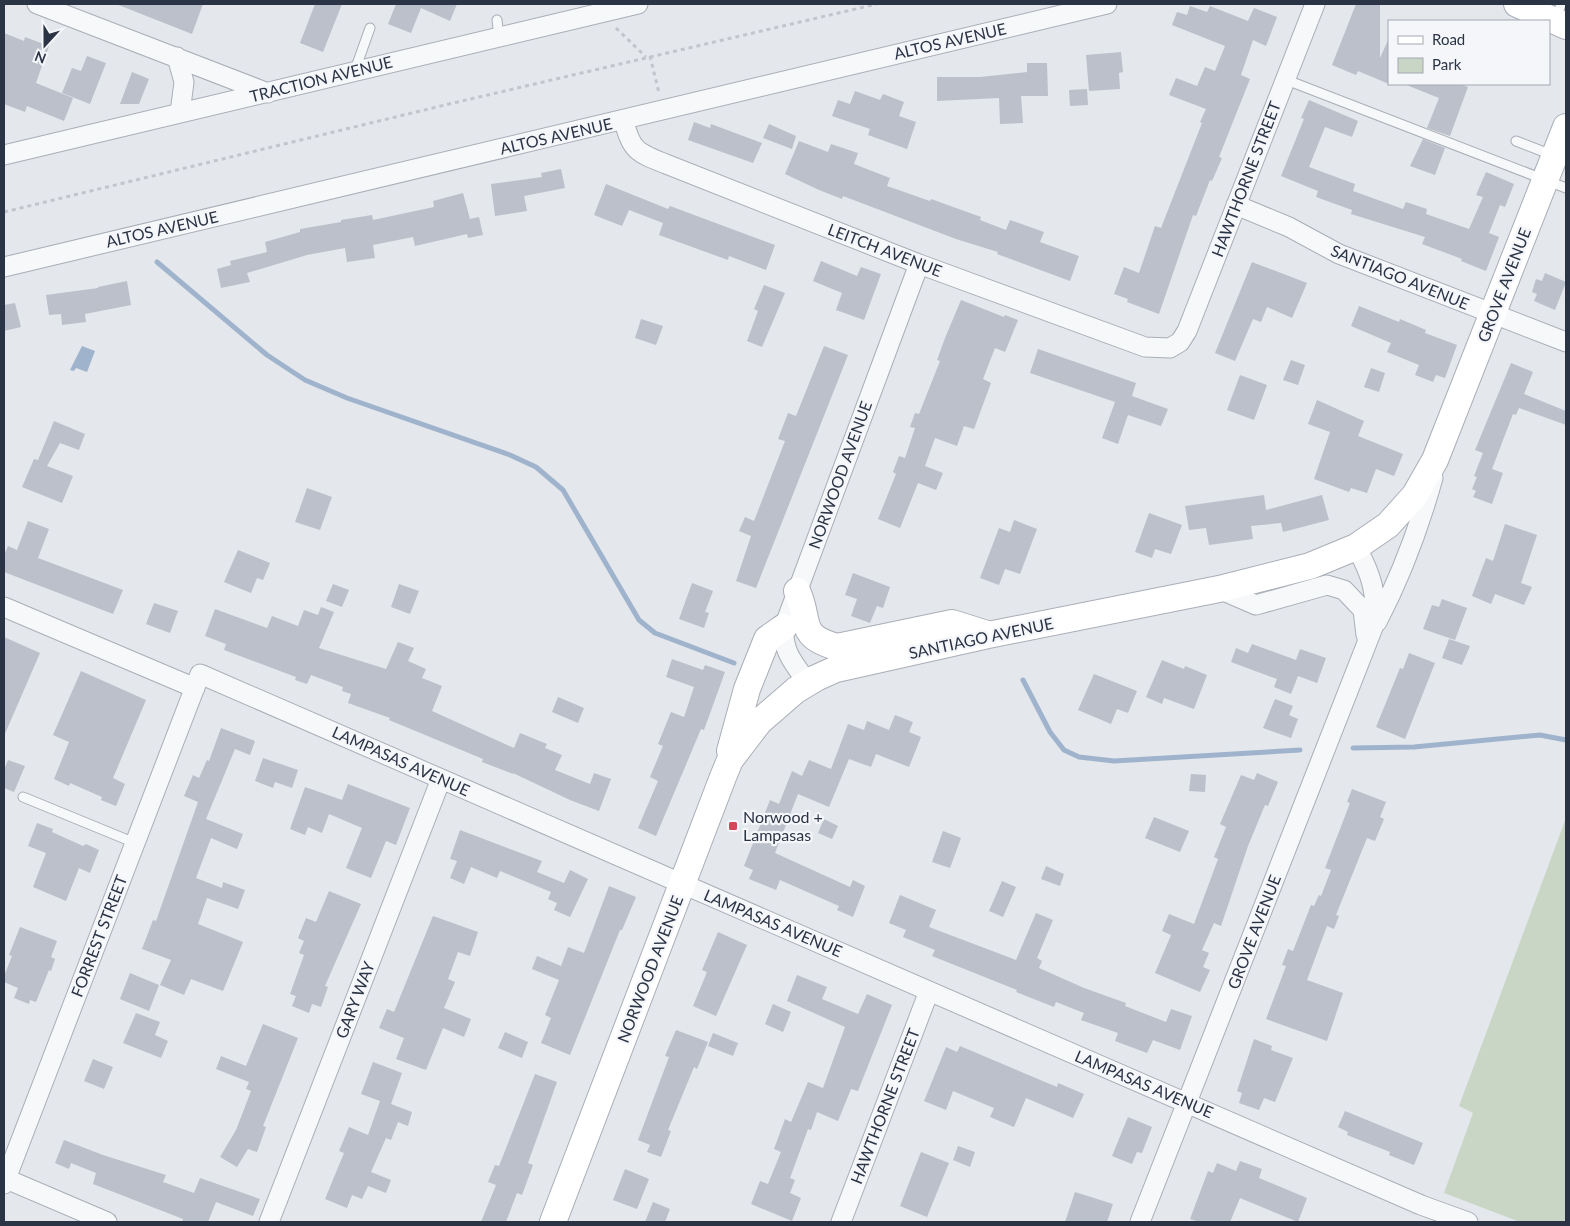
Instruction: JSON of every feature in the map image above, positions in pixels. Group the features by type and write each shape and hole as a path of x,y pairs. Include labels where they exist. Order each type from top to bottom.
{"main road":[{"name":"GROVE AVENUE","path":"1356,548 1388,525 1402,512 1426,478 1442,443 1492,314 1556,184 1555,156 1566,127"},
{"name":"SANTIAGO AVENUE","path":"759,722 808,683 836,669 988,635 1282,575 1356,548"},
{"path":"797,591 803,605 804,620 810,635 821,643 837,646 952,623 988,635"},
{"path":"723,777 747,689 767,639 784,627"},
{"name":"NORWOOD AVENUE","path":"553,1222 730,760 759,722"}],"street":[{"path":"37,4 61,8 177,58 268,93"},
{"name":"ALTOS AVENUE","path":"4,267 1107,4"},
{"name":"HAWTHORNE STREET","path":"1170,348 1180,342 1187,331 1314,4"},
{"name":"TRACTION AVENUE","path":"4,155 355,71 498,28 631,5"},
{"path":"177,58 184,82 180,113"},
{"name":"LEITCH AVENUE","path":"624,120 628,139 646,156 919,264 1139,344 1154,349 1170,348"},
{"name":"SANTIAGO AVENUE","path":"1236,205 1289,227 1339,254 1566,342"},
{"name":"NORWOOD AVENUE","path":"808,683 789,659 784,648 784,627 919,264"},
{"name":"GROVE AVENUE","path":"1367,641 1394,588 1424,513 1442,443"},
{"name":"GROVE AVENUE","path":"1140,1222 1374,625 1376,602 1369,570 1356,548"},
{"path":"1219,589 1256,605 1327,586 1344,590 1363,610 1367,641"},
{"path":"4,607 195,688"},
{"name":"LAMPASAS AVENUE","path":"195,688 200,674 1421,1205 1468,1222"},
{"name":"FORREST STREET","path":"4,1181 195,688"},
{"name":"GARY WAY","path":"269,1222 441,779"},
{"name":"HAWTHORNE STREET","path":"841,1222 929,991"},
{"path":"4,1181 107,1222"}],"lane":[{"path":"355,71 370,28"},
{"path":"1284,79 1556,184"},
{"path":"1516,141 1555,156"},
{"path":"23,797 135,843"}],"path":[{"path":"4,212 648,57 877,4"},
{"path":"614,24 618,30 648,57 659,92"}],"green space":[{"path":"1566,818 1566,1222 1520,1222 1444,1193 1473,1113 1459,1106"}],"water":[{"path":"82,346 95,351 87,372 76,368 74,371 70,370"}],"building":[{"path":"116,4 203,4 192,34"},
{"path":"315,4 342,4 323,52 300,43"},
{"path":"396,4 457,4 450,21 421,8 411,33 388,24"},
{"path":"1356,4 1380,4 1380,58 1388,40 1388,84 1358,71 1356,75 1332,65"},
{"path":"1190,6 1207,12 1210,6 1248,21 1254,8 1277,17 1266,46 1253,40 1241,75 1250,79 1219,157 1222,158 1212,181 1210,180 1196,216 1193,215 1159,314 1127,302 1128,299 1114,294 1124,267 1139,273 1155,226 1161,228 1202,123 1200,122 1206,109 1169,95 1176,78 1197,86 1205,67 1215,71 1225,46 1172,25 1177,12 1187,15"},
{"path":"4,33 24,41 25,37 49,46 36,83 73,98 64,121 27,106 25,112 4,104"},
{"path":"1121,52 1123,72 1119,73 1120,89 1089,91 1086,55"},
{"path":"87,56 106,63 90,104 62,93 72,68 81,71"},
{"path":"1027,63 1047,63 1048,96 1021,96 1023,123 1000,124 999,98 937,101 937,77 980,77 1027,72"},
{"path":"132,72 149,79 139,104 120,104"},
{"path":"1406,85 1463,85 1468,87 1450,136 1427,128 1439,98"},
{"path":"1087,89 1088,105 1070,106 1069,90"},
{"path":"855,91 880,100 883,94 904,102 899,116 916,122 907,149 868,135 870,129 832,116 838,100 850,104"},
{"path":"1309,100 1358,121 1352,137 1325,127 1309,167 1355,184 1353,191 1403,209 1406,202 1427,209 1426,214 1469,229 1483,197 1476,195 1486,172 1514,184 1505,207 1500,205 1489,233 1499,237 1486,271 1461,261 1462,259 1422,244 1425,237 1351,214 1352,210 1316,197 1318,191 1281,176 1304,119 1301,118"},
{"path":"694,122 710,128 711,124 762,143 753,163 688,140"},
{"path":"769,124 796,136 792,149 763,138"},
{"path":"1423,139 1445,148 1435,175 1410,166"},
{"path":"799,141 828,152 831,144 858,153 854,164 890,178 887,186 981,217 980,220 1006,230 1010,220 1044,232 1040,242 1079,256 1070,281 997,254 998,252 956,239 843,196 842,199 785,174"},
{"path":"561,169 565,188 524,196 527,211 495,216 491,184 542,177 541,173"},
{"path":"606,184 668,209 670,206 775,245 766,270 729,256 728,260 659,235 663,223 629,210 622,226 594,215"},
{"path":"463,193 470,219 479,217 483,235 468,238 467,234 415,246 413,237 373,245 375,258 347,262 345,248 307,255 247,273 250,282 221,288 217,269 231,265 230,261 267,252 265,242 300,232 300,229 341,222 341,220 372,215 373,220 434,207 433,201"},
{"path":"821,261 857,276 861,267 881,274 864,320 836,310 842,293 813,281"},
{"path":"1252,262 1307,283 1292,318 1267,307 1261,322 1253,319 1235,361 1215,353"},
{"path":"1545,273 1566,282 1555,310 1534,301 1537,294 1532,292 1536,279 1542,281"},
{"path":"127,281 131,305 85,314 86,322 62,325 61,314 49,315 46,295 98,288"},
{"path":"764,285 785,293 762,347 747,341 758,311 754,309"},
{"path":"961,300 1004,317 1005,315 1018,320 1005,352 995,348 983,379 991,383 974,429 964,426 957,446 935,438 925,466 943,473 936,490 918,483 900,528 878,519 896,474 893,472 899,456 905,458 915,428 910,427 915,413 919,414 940,361 937,360 945,338"},
{"path":"15,303 21,327 4,331 4,305"},
{"path":"1359,306 1399,322 1400,319 1426,330 1425,333 1457,345 1445,378 1436,375 1433,382 1415,375 1419,365 1387,352 1391,343 1351,326"},
{"path":"641,319 663,326 656,345 635,338"},
{"path":"824,346 848,355 756,588 736,581 751,536 739,531 745,517 754,521 785,441 778,439 788,413 796,416"},
{"path":"1038,349 1136,383 1132,396 1168,409 1161,426 1128,415 1118,444 1102,438 1115,402 1030,373"},
{"path":"1291,360 1305,365 1298,385 1283,380"},
{"path":"1511,363 1533,372 1524,394 1566,411 1566,425 1519,408 1516,415 1513,414 1492,469 1503,473 1492,504 1473,497 1476,491 1472,489 1477,477 1474,476 1483,453 1475,450"},
{"path":"1371,368 1385,373 1379,392 1364,387"},
{"path":"1240,375 1267,385 1254,420 1227,410"},
{"path":"1317,400 1364,421 1358,436 1403,454 1394,476 1376,469 1367,493 1351,488 1349,492 1314,479 1330,432 1308,424"},
{"path":"54,421 85,434 79,450 60,443 47,466 73,476 62,503 22,487 34,459 38,460"},
{"path":"307,488 332,497 320,530 295,522"},
{"path":"1264,495 1266,510 1322,495 1329,520 1283,532 1281,523 1251,526 1253,539 1209,545 1206,528 1189,530 1185,506"},
{"path":"1149,513 1182,525 1171,554 1155,549 1152,558 1135,552"},
{"path":"1014,520 1037,529 1020,574 1005,569 999,585 980,578 999,528 1010,532"},
{"path":"28,521 49,529 38,558 123,590 113,614 4,572 4,555 8,546 17,550"},
{"path":"1505,524 1537,535 1521,583 1532,587 1524,605 1495,594 1491,604 1472,596 1486,558 1493,561"},
{"path":"238,550 270,563 263,580 257,578 251,593 224,582"},
{"path":"853,573 890,587 883,608 877,606 870,623 851,616 857,599 845,595"},
{"path":"692,583 713,591 705,612 709,613 704,628 679,619"},
{"path":"333,584 349,590 342,607 326,601"},
{"path":"399,584 419,591 410,614 391,607"},
{"path":"1442,599 1467,608 1455,640 1423,629 1432,605 1439,607"},
{"path":"154,603 178,611 170,633 146,624"},
{"path":"321,607 334,612 319,648 386,669 398,642 414,648 408,661 426,669 422,678 442,686 432,711 514,748 520,733 547,744 545,748 562,755 555,770 590,784 594,773 611,779 599,811 570,800 513,773 482,762 483,759 389,720 390,718 348,703 351,694 342,691 343,687 311,675 307,684 295,680 296,677 224,650 226,644 205,636 215,609 267,628 272,616 298,626 304,610 318,615"},
{"path":"4,637 40,653 4,736"},
{"path":"1449,639 1470,646 1462,665 1442,658"},
{"path":"1252,644 1296,660 1300,649 1326,658 1317,683 1298,676 1291,694 1274,687 1277,679 1231,662 1236,648 1248,653"},
{"path":"1409,653 1435,663 1405,739 1376,727 1400,668 1403,669"},
{"path":"672,659 703,670 705,665 725,672 704,730 701,729 656,836 638,828 658,781 650,777 663,746 658,744 671,712 684,717 694,687 666,677"},
{"path":"1162,660 1184,669 1185,666 1207,675 1194,709 1164,698 1162,704 1146,697"},
{"path":"81,671 146,700 113,778 125,784 116,806 101,800 102,797 70,783 69,786 54,779 69,742 53,735"},
{"path":"1094,674 1137,691 1128,713 1117,709 1111,724 1078,710"},
{"path":"558,697 584,708 578,723 552,712"},
{"path":"1275,699 1293,706 1289,715 1298,719 1291,738 1263,728"},
{"path":"895,715 913,722 909,732 921,737 909,767 876,754 871,767 849,759 829,807 798,794 775,853 850,887 853,880 865,886 853,917 837,910 839,906 780,880 776,890 749,879 753,870 744,866 770,800 779,804 792,771 802,776 809,760 831,769 848,724 864,730 867,721 889,730"},
{"path":"221,728 255,741 250,755 235,749 206,819 243,834 237,849 211,838 196,878 222,888 223,882 245,890 238,909 207,898 198,924 243,942 223,991 191,979 184,995 160,985 171,960 142,949 153,920 156,921 198,802 184,796 193,775 199,778 207,760 209,761"},
{"path":"263,758 298,770 292,788 275,782 273,788 255,781"},
{"path":"8,760 25,766 14,792 4,788 4,770"},
{"path":"1257,773 1278,782 1268,806 1265,805 1248,846 1221,926 1214,923 1202,950 1209,953 1203,967 1210,970 1200,992 1155,973 1171,935 1162,931 1169,914 1194,924 1218,859 1214,857 1226,827 1220,824 1241,775 1254,780"},
{"path":"1191,774 1206,775 1205,792 1189,791"},
{"path":"348,784 410,808 396,845 386,841 371,878 346,868 362,828 329,814 322,833 308,827 305,835 290,829 305,787 342,800"},
{"path":"1352,789 1386,802 1380,817 1384,819 1375,841 1367,838 1336,915 1339,916 1334,929 1327,926 1307,980 1343,993 1327,1041 1266,1019 1286,966 1282,965 1288,949 1293,951 1311,905 1314,906 1319,895 1321,896 1331,870 1325,868 1350,803 1347,802"},
{"path":"1154,817 1189,831 1180,852 1145,838"},
{"path":"824,819 838,826 832,839 818,833"},
{"path":"37,823 53,829 52,832 83,846 86,844 99,850 90,873 79,868 66,901 33,887 46,853 28,846"},
{"path":"460,830 542,861 537,872 564,883 570,870 588,879 570,917 554,910 557,903 548,899 551,892 500,871 497,878 471,867 464,884 450,878 457,861 450,859"},
{"path":"943,831 961,838 950,868 932,862"},
{"path":"1046,866 1064,874 1060,886 1041,879"},
{"path":"1002,881 1016,887 1003,917 989,911"},
{"path":"609,886 636,897 622,930 620,930 570,1055 541,1043 551,1018 545,1015 559,980 532,969 537,956 561,966 568,947 584,953"},
{"path":"329,891 361,904 325,986 328,987 321,1007 312,1004 309,1013 292,1006 296,996 290,994 304,955 299,953 304,941 298,938 306,918 316,922"},
{"path":"900,895 936,910 929,927 1016,960 1036,913 1053,920 1037,958 1042,961 1039,968 1084,988 1126,1003 1125,1006 1166,1022 1171,1009 1192,1016 1180,1050 1153,1040 1147,1053 1115,1041 1118,1033 1081,1020 1084,1013 1056,1002 1054,1007 932,956 935,950 903,937 906,930 889,923"},
{"path":"433,916 478,932 470,956 458,952 448,979 455,982 444,1008 471,1019 464,1037 443,1028 426,1070 396,1059 404,1038 379,1028 387,1009 394,1012"},
{"path":"20,927 57,941 51,957 55,959 51,971 49,970 36,1002 30,1000 29,1004 14,998 18,988 4,982 4,976 12,956 9,955"},
{"path":"718,932 747,945 716,1016 693,1006 707,972 702,970"},
{"path":"130,973 159,985 149,1011 120,999"},
{"path":"797,975 827,987 822,999 858,1014 867,994 892,1005 858,1091 851,1089 838,1121 817,1112 811,1130 808,1129 790,1178 795,1180 790,1193 801,1198 792,1221 751,1204 760,1181 768,1184 781,1152 774,1149 785,1119 791,1122 808,1082 823,1088 845,1027 787,1001"},
{"path":"773,1004 791,1012 783,1032 765,1024"},
{"path":"136,1013 160,1022 155,1035 168,1041 161,1058 123,1043"},
{"path":"263,1024 298,1038 263,1126 266,1127 257,1152 248,1149 237,1167 220,1157 236,1130 251,1091 246,1089 249,1082 216,1069 221,1056 246,1066"},
{"path":"676,1030 708,1042 697,1069 694,1067 668,1130 671,1131 661,1157 647,1152 650,1145 638,1140 669,1057 665,1056"},
{"path":"505,1032 528,1042 522,1058 498,1048"},
{"path":"713,1033 738,1043 733,1056 708,1046"},
{"path":"1254,1039 1272,1046 1271,1050 1293,1058 1275,1102 1264,1098 1259,1110 1239,1103 1242,1093 1237,1091"},
{"path":"960,1046 1057,1087 1058,1083 1084,1094 1073,1118 1026,1098 1014,1127 990,1117 994,1108 953,1091 946,1110 924,1101 946,1047 957,1052"},
{"path":"93,1059 113,1067 104,1089 84,1081"},
{"path":"373,1062 402,1073 391,1104 412,1112 408,1126 398,1122 391,1140 386,1138 371,1172 391,1180 386,1193 368,1186 362,1199 352,1195 347,1208 325,1199 344,1153 339,1151 349,1127 368,1135 380,1101 361,1094"},
{"path":"535,1074 557,1082 528,1163 533,1165 522,1195 517,1193 506,1222 481,1222 496,1185 488,1182 495,1165 499,1166"},
{"path":"1345,1111 1423,1143 1414,1165 1389,1155 1390,1152 1347,1135 1348,1132 1338,1127"},
{"path":"1128,1117 1152,1127 1142,1153 1137,1152 1132,1164 1112,1156"},
{"path":"64,1140 103,1155 166,1175 163,1182 194,1193 200,1178 260,1199 253,1216 216,1202 208,1222 182,1222 183,1219 93,1184 96,1173 71,1163 69,1169 55,1163"},
{"path":"958,1146 975,1152 970,1167 953,1160"},
{"path":"921,1152 949,1163 927,1217 900,1206"},
{"path":"1240,1161 1262,1169 1259,1178 1307,1198 1298,1222 1240,1198 1230,1222 1199,1222 1190,1219 1208,1171 1213,1173 1217,1163 1236,1171"},
{"path":"625,1169 649,1179 637,1209 613,1200"},
{"path":"1075,1192 1113,1204 1107,1222 1065,1222"},
{"path":"653,1202 670,1209 665,1222 645,1222"}],"waterway":[{"path":"157,262 267,355 305,380 347,398 510,455 536,467 563,490 639,620 655,633 734,663"},
{"path":"1023,680 1050,732 1064,750 1079,757 1114,761 1300,750"},
{"path":"1353,748 1414,747 1540,735 1566,740"}],"place":[{"name":"Norwood + Lampasas","path":"733,826"}]}
